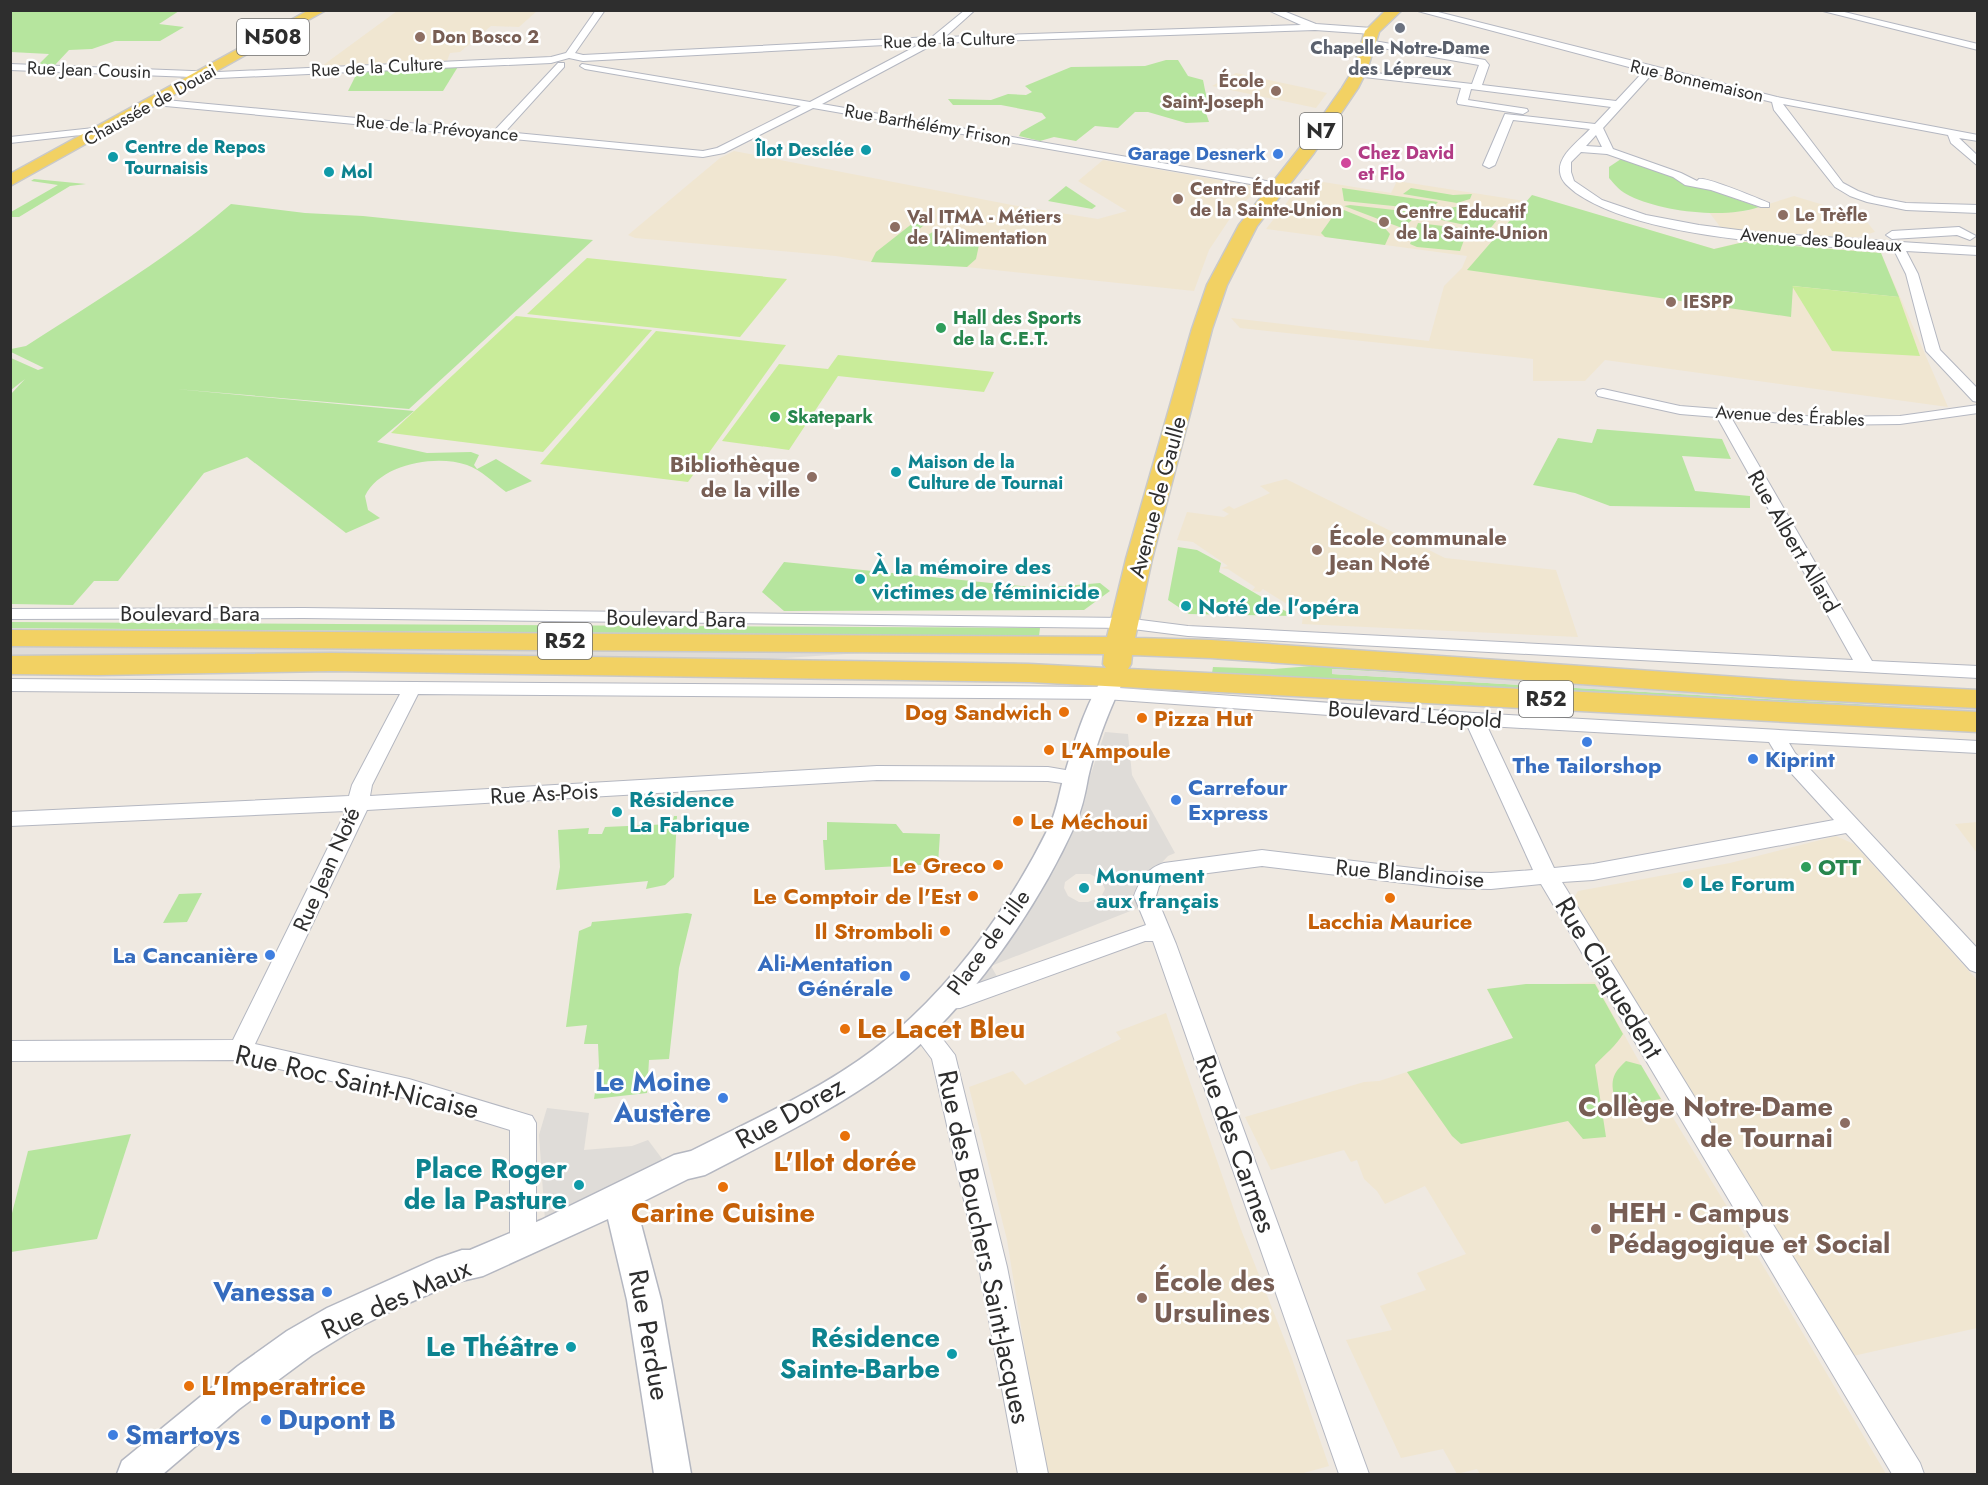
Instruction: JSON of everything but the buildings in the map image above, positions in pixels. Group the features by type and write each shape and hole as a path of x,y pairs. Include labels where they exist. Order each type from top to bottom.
{"main road":[{"name":"Chaussée de Douai","path":"10,181 320,10"},
{"path":"1370,37 1385,17 1396,10"},
{"name":"N7","path":"1279,186 1320,132 1358,74 1370,37"},
{"name":"Avenue de Gaulle","path":"1117,659 1139,559 1205,320 1217,285 1238,240 1263,204 1279,186"},
{"name":"Boulevard Bara","path":"10,638 1117,659"},
{"name":"R52","path":"10,665 98,666 331,662 722,668 1117,659 1270,664 1285,656 1795,690 1977,699"},
{"name":"Boulevard Léopold","path":"1117,659 1977,722"}],"street":[{"path":"569,55 601,10"},
{"path":"810,104 933,40 971,10"},
{"path":"1272,10 1315,27 1482,62 1484,65 1462,102 1522,111 1555,113 1575,98"},
{"name":"Rue Bonnemaison","path":"1418,10 1777,100 1977,138"},
{"path":"1823,10 1977,47"},
{"name":"Rue de la Culture","path":"551,60 552,63 561,65 580,61 933,40 1315,27"},
{"name":"Rue de la Culture","path":"204,75 551,60 569,55 580,61"},
{"name":"Rue Barthélémy Frison","path":"580,61 810,104 1279,186"},
{"path":"497,134 561,65"},
{"name":"Rue Jean Cousin","path":"10,67 204,75"},
{"name":"Avenue des Bouleaux","path":"1651,70 1566,161 1565,172 1569,182 1598,203 1628,213 1729,234 1977,251"},
{"path":"1358,74 1619,105"},
{"path":"1777,100 1778,108 1839,185 1850,192 1888,204 1977,209"},
{"name":"Rue de la Prévoyance","path":"154,102 703,154 720,152 810,104"},
{"path":"1489,165 1509,116 1597,127 1609,151"},
{"path":"10,140 60,132 103,130"},
{"path":"1952,133 1955,141 1977,163"},
{"name":"Avenue des Bouleaux","path":"1577,148 1609,151 1677,175 1698,179 1713,187 1766,205"},
{"path":"1875,244 1874,239 1882,235 1959,231 1970,236"},
{"path":"1897,245 1912,274 1933,351 1977,398"},
{"name":"Avenue des Érables","path":"1603,393 1680,410 1817,421 1900,420 1977,409"},
{"name":"Rue Albert Allard","path":"1723,415 1866,666"},
{"name":"Boulevard Bara","path":"10,614 303,613 1117,659"},
{"path":"10,685 412,688 1117,659 1188,631 1977,672"},
{"name":"Boulevard Léopold","path":"1117,659 1474,719 1977,747"},
{"name":"Place de Lille","path":"944,1000 988,948 1030,884 1077,787 1076,778 1117,659"},
{"name":"Rue Jean Noté","path":"240,1050 333,863 356,814 362,785 412,688"},
{"name":"Rue Claquedent","path":"1474,719 1546,876 1909,1474"},
{"path":"1775,735 1788,758 1977,964"},
{"name":"Rue As-Pois","path":"10,819 357,804 878,774 1048,774 1076,778"},
{"name":"Rue Blandinoise","path":"1150,882 1164,871 1262,858 1446,879 1491,881 1593,872 1849,825"},
{"name":"Rue des Carmes","path":"1150,882 1145,896 1161,933 1354,1474"},
{"name":"Place de Lille","path":"944,1000 960,999 1144,933 1161,933"},
{"name":"Rue Dorez","path":"618,1198 685,1165 694,1165 820,1098 893,1051 920,1027 944,1000"},
{"name":"Rue des Bouchers Saint-Jacques","path":"920,1027 942,1055 993,1267 1033,1474"},
{"name":"Rue Roc Saint-Nicaise","path":"10,1051 240,1050 409,1089 523,1123 523,1244"},
{"name":"Rue des Maux","path":"135,1474 238,1389 321,1329 360,1308 448,1270 462,1265 471,1266 523,1244 618,1198"},
{"name":"Rue Perdue","path":"618,1198 633,1249 648,1317 673,1474"}],"shaded area":[{"name":"Don Bosco 2","path":"398,10 537,11 519,27 491,26 460,52 450,53 447,61 322,66"},
{"name":"École Saint-Joseph","path":"1236,73 1327,93 1316,108 1212,86"},
{"name":"Val ITMA - Métiers de l'Alimentation","path":"734,151 1012,205 1098,219 1127,211 1078,181 1103,160 1259,187 1231,217 1209,250 1194,291 948,265 871,262 836,256 635,238 628,235 720,158"},
{"name":"IESPP","path":"1305,179 1391,193 1397,181 1581,210 1714,249 1749,240 1881,253 1948,407 1605,360 1585,381 1533,381 1533,359 1240,328 1231,318 1429,341 1444,286 1462,268 1467,256 1266,229"},
{"name":"Le Trèfle","path":"1794,196 1863,217 1875,232 1858,237 1836,237 1721,228 1709,212 1746,211"},
{"name":"École communale Jean Noté","path":"1286,479 1445,558 1556,570 1578,637 1302,624 1303,614 1263,589 1260,592 1252,591 1255,587 1228,569 1220,568 1228,566 1193,542 1177,540 1187,512 1224,517 1229,514 1222,510 1229,506 1234,509 1270,493 1260,486"},
{"path":"11,642 1059,653 862,653 739,661 11,659"},
{"path":"1332,669 1977,705 1977,711 1332,674"},
{"path":"1105,732 1128,734 1132,775 1175,853 1168,856 1152,873 1137,897 1138,908 991,966 999,980 967,990 1078,812","holes":["1076,874 1090,874 1101,880 1105,889 1101,897 1088,902 1079,902 1068,896 1064,888 1065,882"]},
{"path":"1978,822 1977,853 1955,824"},
{"name":"Collège Notre-Dame de Tournai","path":"1836,836 1854,844 1977,980 1977,1328 1853,1356 1573,899 1578,891 1730,863"},
{"name":"HEH - Campus Pédagogique et Social","path":"1595,982 1641,1065 1886,1474 1480,1474 1477,1469 1457,1474 1443,1449 1401,1458 1346,1340 1392,1330 1380,1306 1426,1290 1417,1273 1466,1254 1425,1186 1385,1204 1377,1191 1364,1179 1357,1160 1351,1162 1344,1150 1271,1170 1245,1117 1364,1082 1379,1081 1513,1038 1487,989"},
{"name":"École des Ursulines","path":"1166,1013 1240,1227 1291,1356 1329,1466 1300,1474 1045,1474 1007,1240 969,1087 1013,1071 1025,1085 1121,1039 1116,1032"},
{"name":"Place Roger de la Pasture","path":"547,1108 589,1113 584,1150 632,1146 648,1140 663,1160 545,1220 539,1135"}],"green space":[{"path":"11,11 179,11 159,24 184,27 160,41 115,41 92,49 69,50 54,66 38,65 49,54 11,52"},
{"path":"1166,60 1178,60 1188,76 1203,80 1208,99 1214,107 1205,110 1209,122 1186,123 1148,112 1135,112 1118,128 1095,126 1076,141 1054,137 1040,141 1019,136 1021,132 1046,118 1042,113 1001,105 953,105 948,99 991,100 1008,94 1026,95 1032,92 1025,86 1071,67 1145,66"},
{"path":"459,65 443,91 348,91 359,69"},
{"path":"1621,159 1759,207 1745,211 1712,213 1676,210 1644,202 1624,192 1609,178 1609,167"},
{"path":"34,179 86,184 70,186 19,217 11,217 11,212 58,185 31,181"},
{"path":"1066,186 1096,206 1092,209 1048,201"},
{"path":"1342,188 1438,202 1432,208 1423,209 1344,201"},
{"path":"1411,188 1453,195 1472,194 1470,199 1457,203 1403,194"},
{"path":"1532,195 1714,249 1744,242 1881,253 1899,297 1793,286 1791,317 1467,270"},
{"path":"231,204 593,240 409,409 176,389 414,411 377,442 427,453 471,452 479,455 474,465 477,469 496,459 532,481 506,492 482,473 467,465 440,461 410,464 383,476 372,485 365,496 368,510 380,518 346,533 247,457 204,473 118,581 94,581 73,605 11,604 11,394 25,379 11,390 11,358 38,370 44,368 11,352 11,349 26,346 131,278 183,243"},
{"path":"1344,206 1421,213 1402,228"},
{"path":"1461,206 1502,214 1484,236 1471,233 1471,229 1465,225 1432,218 1432,213 1438,210"},
{"path":"1344,210 1383,226 1390,234 1385,245 1325,237 1321,233 1336,212"},
{"path":"913,223 924,225 915,233 928,235 934,231 972,239 968,244 979,245 976,259 967,267 871,262 876,252"},
{"path":"1418,223 1468,229 1460,251 1417,247 1410,244"},
{"path":"587,258 787,279 740,337 527,314"},
{"path":"1792,286 1899,297 1920,356 1832,351"},
{"path":"516,316 652,330 543,452 391,433"},
{"path":"656,331 786,345 688,482 540,464"},
{"name":"Skatepark","path":"838,355 994,372 984,392 838,376 789,450 722,441 779,364 828,369"},
{"path":"1597,429 1722,439 1731,459 1682,456 1695,491 1750,496 1750,508 1610,506 1575,493 1533,485 1558,438 1592,443"},
{"path":"1178,547 1197,550 1221,563 1219,572 1294,616 1189,614 1168,600"},
{"path":"784,562 1041,588 1100,583 1110,591 1084,610 784,611 762,592"},
{"path":"11,622 1040,628 1039,636 1016,636 11,628"},
{"path":"1338,664 1977,705 1332,669 1332,674 1977,711 1977,717 1212,673 1213,667 1273,669"},
{"path":"674,816 677,816 674,877 665,885 646,889 648,881 556,890 560,867 558,830 589,828 588,834 602,834 605,827 672,824"},
{"path":"827,822 896,824 903,833 940,834 938,864 825,870 823,840 827,840"},
{"path":"202,893 187,922 163,923 179,894"},
{"path":"692,914 679,968 669,1059 649,1060 647,1093 594,1099 599,1066 598,1044 584,1044 587,1025 566,1027 579,931 591,926 592,922"},
{"path":"1526,984 1595,984 1623,1034 1595,1065 1606,1137 1583,1139 1568,1121 1461,1144 1452,1136 1407,1072 1513,1038 1487,989"},
{"path":"1626,1061 1641,1065 1661,1099 1616,1106 1613,1092 1614,1077"},
{"path":"131,1134 97,1239 11,1252 11,1217 28,1151"}],"place":[{"name":"Chapelle Notre-Dame des Lépreux","path":"1400,28"},
{"name":"Don Bosco 2","path":"420,37"},
{"name":"École Saint-Joseph","path":"1276,91"},
{"name":"Îlot Desclée","path":"866,150"},
{"name":"Garage Desnerk","path":"1278,154"},
{"name":"Centre de Repos Tournaisis","path":"113,157"},
{"name":"Chez David et Flo","path":"1346,163"},
{"name":"Mol","path":"329,172"},
{"name":"Centre Éducatif de la Sainte-Union","path":"1178,199"},
{"name":"Le Trèfle","path":"1783,215"},
{"name":"Centre Educatif de la Sainte-Union","path":"1384,222"},
{"name":"Val ITMA - Métiers de l'Alimentation","path":"895,227"},
{"name":"IESPP","path":"1671,302"},
{"name":"Hall des Sports de la C.E.T.","path":"941,328"},
{"name":"Skatepark","path":"775,417"},
{"name":"Maison de la Culture de Tournai","path":"896,472"},
{"name":"Bibliothèque de la ville","path":"812,477"},
{"name":"École communale Jean Noté","path":"1317,550"},
{"name":"À la mémoire des victimes de féminicide","path":"860,579"},
{"name":"Noté de l'opéra","path":"1186,606"},
{"name":"Dog Sandwich","path":"1064,712"},
{"name":"Pizza Hut","path":"1142,718"},
{"name":"The Tailorshop","path":"1587,742"},
{"name":"L\"Ampoule","path":"1049,750"},
{"name":"Kiprint","path":"1753,759"},
{"name":"Carrefour Express","path":"1176,800"},
{"name":"Résidence La Fabrique","path":"617,812"},
{"name":"Le Méchoui","path":"1018,821"},
{"name":"Le Greco","path":"998,865"},
{"name":"OTT","path":"1806,867"},
{"name":"Le Forum","path":"1688,883"},
{"name":"Monument aux français","path":"1084,888"},
{"name":"Le Comptoir de l'Est","path":"973,896"},
{"name":"Lacchia Maurice","path":"1390,898"},
{"name":"Il Stromboli","path":"945,931"},
{"name":"La Cancanière","path":"270,955"},
{"name":"Ali-Mentation Générale","path":"905,976"},
{"name":"Le Lacet Bleu","path":"845,1029"},
{"name":"Le Moine Austère","path":"723,1098"},
{"name":"Collège Notre-Dame de Tournai","path":"1845,1123"},
{"name":"L'Ilot dorée","path":"845,1136"},
{"name":"Place Roger de la Pasture","path":"579,1185"},
{"name":"Carine Cuisine","path":"723,1187"},
{"name":"HEH - Campus Pédagogique et Social","path":"1596,1229"},
{"name":"Vanessa","path":"327,1292"},
{"name":"École des Ursulines","path":"1142,1298"},
{"name":"Le Théâtre","path":"571,1347"},
{"name":"Résidence Sainte-Barbe","path":"952,1354"},
{"name":"L'Imperatrice","path":"189,1386"},
{"name":"Dupont B","path":"266,1420"},
{"name":"Smartoys","path":"113,1435"}]}
